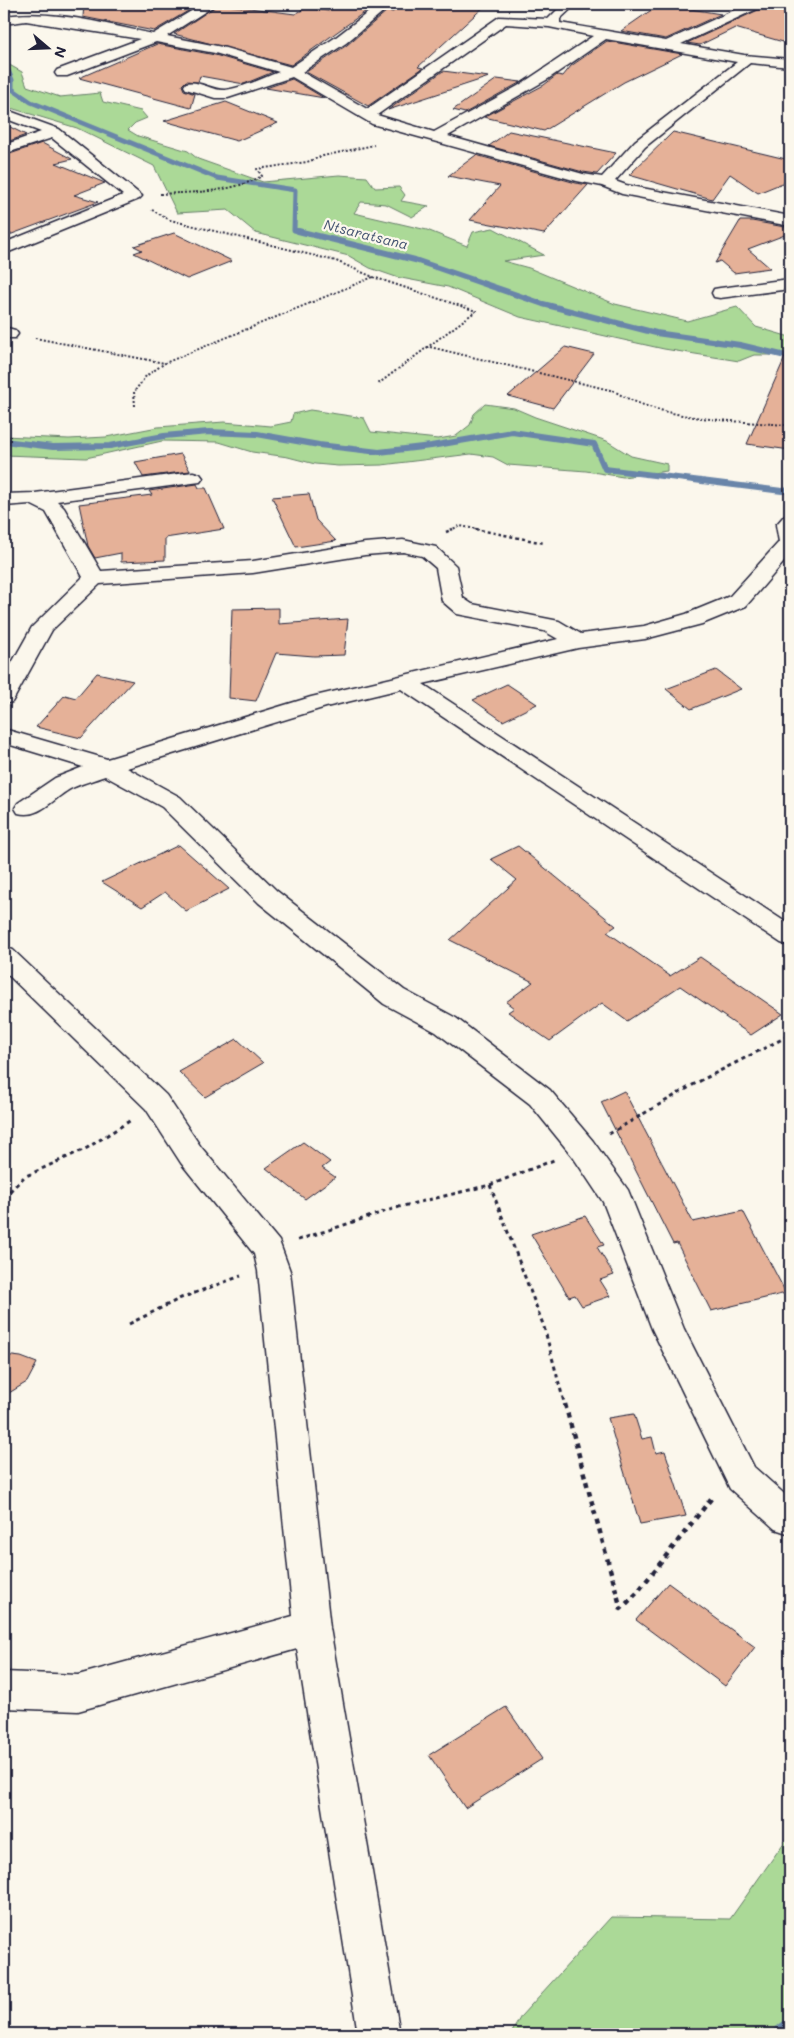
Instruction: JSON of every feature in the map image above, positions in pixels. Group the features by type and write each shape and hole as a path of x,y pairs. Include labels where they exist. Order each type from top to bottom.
{"street":[{"path":"62,73 157,37 211,4"},
{"path":"191,86 215,94 228,94 293,72 341,40 386,4"},
{"path":"553,23 554,18 570,4"},
{"path":"667,46 757,4"},
{"path":"26,17 43,8"},
{"path":"4,20 26,17 157,37 218,50 293,72 377,120 404,129 438,136 582,178 606,182 622,189 783,220 790,209"},
{"path":"368,114 502,20 553,23 563,29 744,59 790,63"},
{"path":"438,136 503,101 573,57 602,35"},
{"path":"606,182 640,144 744,63 744,59"},
{"path":"4,114 54,132 134,196 4,249"},
{"path":"4,150 54,132"},
{"path":"720,293 790,284"},
{"path":"4,500 37,498 193,478"},
{"path":"37,498 45,500 54,508 94,578"},
{"path":"26,808 63,783 107,767 319,702 578,641 645,632 694,619 738,602 789,546 786,525 790,522"},
{"path":"4,696 43,627 94,578 253,567 366,548 403,546 429,550 446,566 453,600 465,609 550,626 578,641"},
{"path":"405,682 790,938"},
{"path":"4,736 107,767 171,802 268,897 341,956 394,997 446,1025 540,1097 583,1149 617,1198 668,1328 742,1478 787,1518"},
{"path":"4,956 156,1102 191,1155 271,1260 312,1628 379,2034"},
{"path":"4,1690 78,1693 312,1628"}],"path":[{"path":"134,196 208,191 251,182 262,176 257,169 307,162 323,156 359,150 386,141 404,129"},
{"path":"134,196 154,212 170,220 236,238 336,261 373,277 476,311 378,384"},
{"path":"135,406 134,392 146,376 165,363 373,277"},
{"path":"6,333 165,363"},
{"path":"430,346 520,370 614,391 629,400 653,408 702,417 785,425"},
{"path":"429,550 440,535 460,526 544,543"},
{"path":"129,1324 181,1298 243,1275 271,1260 399,1207 490,1185 583,1149 698,1082 790,1035"},
{"path":"4,1197 24,1177 88,1148 156,1102"},
{"path":"490,1185 544,1328 621,1609 636,1594 710,1498 742,1478"}],"green space":[{"path":"4,62 22,72 27,86 60,97 100,93 103,102 141,111 147,118 135,123 128,130 138,136 188,151 198,159 263,182 339,175 367,177 375,188 399,187 405,195 401,201 429,206 412,217 386,204 361,202 354,213 427,230 467,246 473,232 493,228 544,255 503,261 529,268 615,304 687,321 737,307 756,327 790,337 790,355 754,355 739,361 664,349 520,317 448,287 396,277 370,268 349,256 256,233 228,210 177,213 154,166 77,128 4,106"},
{"path":"485,404 514,408 607,441 631,456 667,464 667,471 623,477 586,471 508,465 493,457 471,454 382,465 338,466 315,464 288,457 252,452 219,442 162,441 86,458 4,455 4,436 69,439 106,437 158,427 224,422 271,426 291,422 293,414 310,410 364,418 371,432 438,439 456,436 470,425 474,414"},
{"path":"790,1834 790,2034 511,2034 521,2016 611,1917 730,1919"}],"building":[{"path":"84,4 200,4 154,31 83,17"},
{"path":"219,4 295,14 306,8 328,11 336,5 369,9 291,65 174,34"},
{"path":"403,4 487,4 418,67 423,68 368,106 306,72 347,45 387,11 393,12"},
{"path":"660,4 721,14 666,39 621,31"},
{"path":"771,4 790,10 790,44 735,28 700,45 687,43"},
{"path":"607,41 682,54 624,82 544,131 484,117 544,85 557,75 563,76 571,66"},
{"path":"157,44 215,55 273,72 244,84 200,76 198,82 186,81 182,85 184,90 195,94 191,108 79,78"},
{"path":"443,71 489,77 388,110"},
{"path":"292,79 324,98 266,88"},
{"path":"497,79 521,82 465,113 453,110"},
{"path":"226,102 278,123 237,141 164,121"},
{"path":"4,124 26,135 4,143"},
{"path":"509,131 616,153 597,174 583,172 489,146"},
{"path":"673,132 790,160 790,180 758,193 730,174 712,199 629,175"},
{"path":"42,143 72,159 56,163 105,183 74,195 98,202 4,237 4,156"},
{"path":"476,155 588,185 544,234 470,220 500,186 448,176"},
{"path":"740,221 752,221 790,228 790,233 748,249 770,268 734,273 720,261 715,263"},
{"path":"174,233 232,261 187,279 134,253 142,250 134,246"},
{"path":"790,346 790,450 747,444"},
{"path":"565,347 594,354 553,408 508,396"},
{"path":"181,454 190,471 143,477 135,462"},
{"path":"197,484 199,488 206,488 224,529 165,538 165,560 121,562 121,553 95,558 88,546 79,504 152,495 149,491"},
{"path":"309,494 316,520 336,541 296,547 272,497"},
{"path":"279,608 279,624 348,619 344,655 314,656 276,653 256,701 229,698 232,609"},
{"path":"716,670 741,689 691,709 666,689"},
{"path":"97,673 133,681 81,738 36,727 65,695 76,698"},
{"path":"507,684 537,704 503,721 473,700"},
{"path":"179,845 229,889 186,911 165,892 142,907 102,882"},
{"path":"518,846 616,926 607,932 670,976 700,957 783,1014 751,1035 680,986 627,1021 602,1003 550,1041 508,1012 514,1008 506,1002 533,982 450,940 517,880 491,859"},
{"path":"237,1039 263,1063 205,1097 179,1072"},
{"path":"624,1091 693,1222 743,1211 786,1293 711,1311 677,1243 673,1244 601,1102"},
{"path":"303,1142 330,1162 322,1168 335,1177 305,1199 266,1168"},
{"path":"585,1216 604,1245 597,1247 614,1275 600,1280 610,1296 582,1306 575,1295 569,1297 531,1234"},
{"path":"4,1355 21,1357 37,1363 27,1382 4,1396"},
{"path":"634,1414 642,1439 652,1437 656,1453 665,1451 686,1516 640,1524 608,1418"},
{"path":"668,1583 755,1647 725,1686 636,1620"},
{"path":"506,1707 542,1759 465,1808 429,1755"}],"waterway":[{"name":"Ntsaratsana","path":"4,61 12,80 12,89 31,102 217,178 295,190 294,230 303,232"},
{"name":"Ntsaratsana","path":"298,231 415,260 543,304 656,333 740,345 790,357"},
{"path":"4,441 53,447 110,446 164,436 209,432 257,434 319,445 379,452 431,446 512,432 594,444 605,469 782,491 790,490"},
{"path":"778,2034 790,2025"}]}
